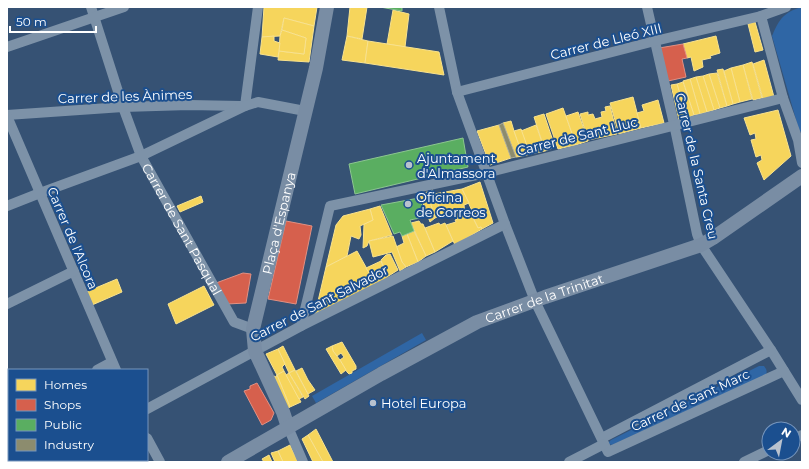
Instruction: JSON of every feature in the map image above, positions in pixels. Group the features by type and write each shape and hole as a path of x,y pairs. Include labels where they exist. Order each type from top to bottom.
{"street":[{"path":"7,47 92,12 124,7"},
{"path":"245,106 258,7"},
{"name":"Plaça d'Espanya","path":"252,329 316,68 327,7"},
{"path":"440,7 457,92 505,224 535,301 605,445"},
{"name":"Carrer de la Santa Creu","path":"647,7 674,124 697,234 701,245 771,350 802,400"},
{"name":"Carrer de Lleó XIII","path":"457,92 655,41 761,16 786,7"},
{"name":"Carrer de Sant Pasqual","path":"92,12 123,107 141,156 234,322 252,329"},
{"path":"761,16 782,98 800,143 802,163"},
{"name":"Carrer de Sant Lluc","path":"301,326 330,206 486,173 674,124 782,98"},
{"path":"7,206 141,156 245,106 258,102 304,114"},
{"name":"Carrer de les Ànimes","path":"7,115 123,107 189,105 245,106"},
{"name":"Carrer de l'Alcora","path":"7,115 114,366"},
{"name":"Carrer de la Trinitat","path":"228,462 454,333 477,322 701,245 802,176"},
{"name":"Carrer de Sant Salvador","path":"148,408 301,326 505,224"},
{"path":"7,304 74,272"},
{"path":"252,329 255,351 283,412 303,462"},
{"name":"Carrer de Sant Marc","path":"569,462 586,458 605,445 771,350"},
{"path":"101,369 114,366"},
{"name":"Carrer de Sant Marc","path":"605,445 784,371"},
{"path":"148,440 160,462"},
{"path":"744,462 761,454"}],"shaded area":[{"path":"802,7 802,134 799,130 772,36 777,25 786,14"},
{"path":"422,333 426,340 316,403 312,396"},
{"path":"759,366 764,366 766,375 612,445 609,444 611,440"}],"building: Homes":[{"path":"264,7 317,7 314,26 284,18 280,36 262,37"},
{"path":"350,7 367,7 362,39 347,36"},
{"path":"393,10 409,14 405,47 387,44"},
{"path":"284,18 314,26 309,62 278,60 279,51 304,54 306,38 282,30"},
{"path":"755,22 763,50 755,52 748,24"},
{"path":"282,30 306,38 304,54 279,51"},
{"path":"274,36 274,41 280,43 278,57 260,54 262,37"},
{"path":"347,36 368,41 365,63 342,60"},
{"path":"716,36 720,53 710,56 711,58 702,60 703,67 694,71 691,57 687,58 683,44"},
{"path":"368,41 439,52 444,75 365,63"},
{"path":"764,60 774,97 763,99 753,64"},
{"path":"752,62 762,98 753,100 743,65"},
{"path":"743,65 752,99 740,102 731,68"},
{"path":"731,68 740,102 733,104 724,71"},
{"path":"723,69 733,104 727,106 717,70"},
{"path":"717,73 727,106 720,108 709,74"},
{"path":"709,74 720,108 714,110 703,76"},
{"path":"703,76 714,110 707,112 696,77"},
{"path":"696,77 707,112 700,114 690,79"},
{"path":"690,79 700,114 694,115 683,81"},
{"path":"683,82 694,115 687,118 677,84"},
{"path":"677,84 687,118 679,120 671,85"},
{"path":"633,97 641,128 619,134 610,103"},
{"path":"658,100 664,123 641,128 637,113 644,111 642,105"},
{"path":"610,106 617,134 588,140 580,114 588,112 588,115 593,114 595,119 602,117 601,112 606,111 605,107"},
{"path":"563,108 576,145 558,149 546,114"},
{"path":"778,110 791,156 764,180 757,163 762,160 761,155 756,157 751,140 756,139 755,133 750,135 744,118"},
{"path":"578,112 588,141 576,145 566,116"},
{"path":"544,114 555,147 545,151 534,117"},
{"path":"511,121 523,156 516,157 503,123"},
{"path":"499,125 511,158 490,165 477,131"},
{"path":"536,125 545,151 530,154 521,131"},
{"path":"521,129 530,154 523,156 514,131"},
{"path":"480,182 493,223 482,229 481,227 478,228 472,216 474,215 462,189"},
{"path":"462,189 469,203 464,205 465,215 468,217 472,216 478,228 481,227 482,229 455,245 446,225 456,222 455,220 458,219 455,212 453,214 452,211 442,215 434,194"},
{"path":"433,190 442,215 435,218 427,192"},
{"path":"427,192 435,218 430,222 420,195"},
{"path":"201,196 203,202 180,212 177,206"},
{"path":"380,206 392,235 369,241 367,246 363,248 364,224 373,220 370,209"},
{"path":"370,209 373,220 360,226 361,235 359,239 351,236 347,256 326,267 336,225 343,216"},
{"path":"419,221 423,224 435,252 426,256 411,223"},
{"path":"439,223 440,225 445,223 453,241 435,252 425,228"},
{"path":"414,231 426,256 418,262 407,234"},
{"path":"407,234 418,262 406,267 402,262 396,247 404,243 402,236"},
{"path":"393,236 402,262 406,267 400,271 392,252 373,257 369,241"},
{"path":"357,251 376,285 315,314 326,267"},
{"path":"390,254 398,270 387,277 381,260 386,255"},
{"path":"381,261 388,280 376,285 366,268"},
{"path":"117,279 122,292 92,305 86,292"},
{"path":"204,286 214,305 176,324 168,304"},
{"path":"342,342 356,366 356,369 349,374 340,360 344,357 341,353 337,356 333,351 332,346"},
{"path":"283,346 295,370 289,373 278,349"},
{"path":"332,346 333,351 346,370 341,374 326,349"},
{"path":"278,349 285,364 282,367 284,371 277,375 266,354"},
{"path":"302,368 315,390 308,394 296,371"},
{"path":"295,370 309,396 305,399 289,373"},
{"path":"284,371 301,402 290,407 277,375"},
{"path":"289,373 303,397 299,399 286,375"},
{"path":"277,375 290,407 287,409 274,376 276,377"},
{"path":"316,429 333,462 323,462 308,435"},
{"path":"308,435 323,462 313,462 302,439"},
{"path":"290,445 298,462 283,462 278,451"},
{"path":"278,451 283,462 275,462 271,453"},
{"path":"269,455 272,462 264,462 262,459"}],"building: Shops":[{"path":"683,44 687,58 682,59 686,77 668,81 659,48"},
{"path":"286,221 312,226 296,304 268,299"},
{"path":"243,273 251,274 246,303 227,304 216,283"},
{"path":"257,383 274,413 271,420 262,425 244,391 250,389 250,386"}],"building: Public":[{"path":"380,7 402,7 402,11"},
{"name":"Ajuntament d'Almassora","path":"463,138 468,167 355,194 349,164"},
{"path":"419,198 425,212 419,215 420,218 410,220 414,231 402,236 400,232 394,234 381,205"}],"building: Industry":[{"path":"503,123 516,157 511,158 499,125"}],"place":[{"name":"Ajuntament d'Almassora","path":"409,165"},
{"name":"Oficina de Correos","path":"408,204"},
{"name":"Hotel Europa","path":"373,403"}]}
